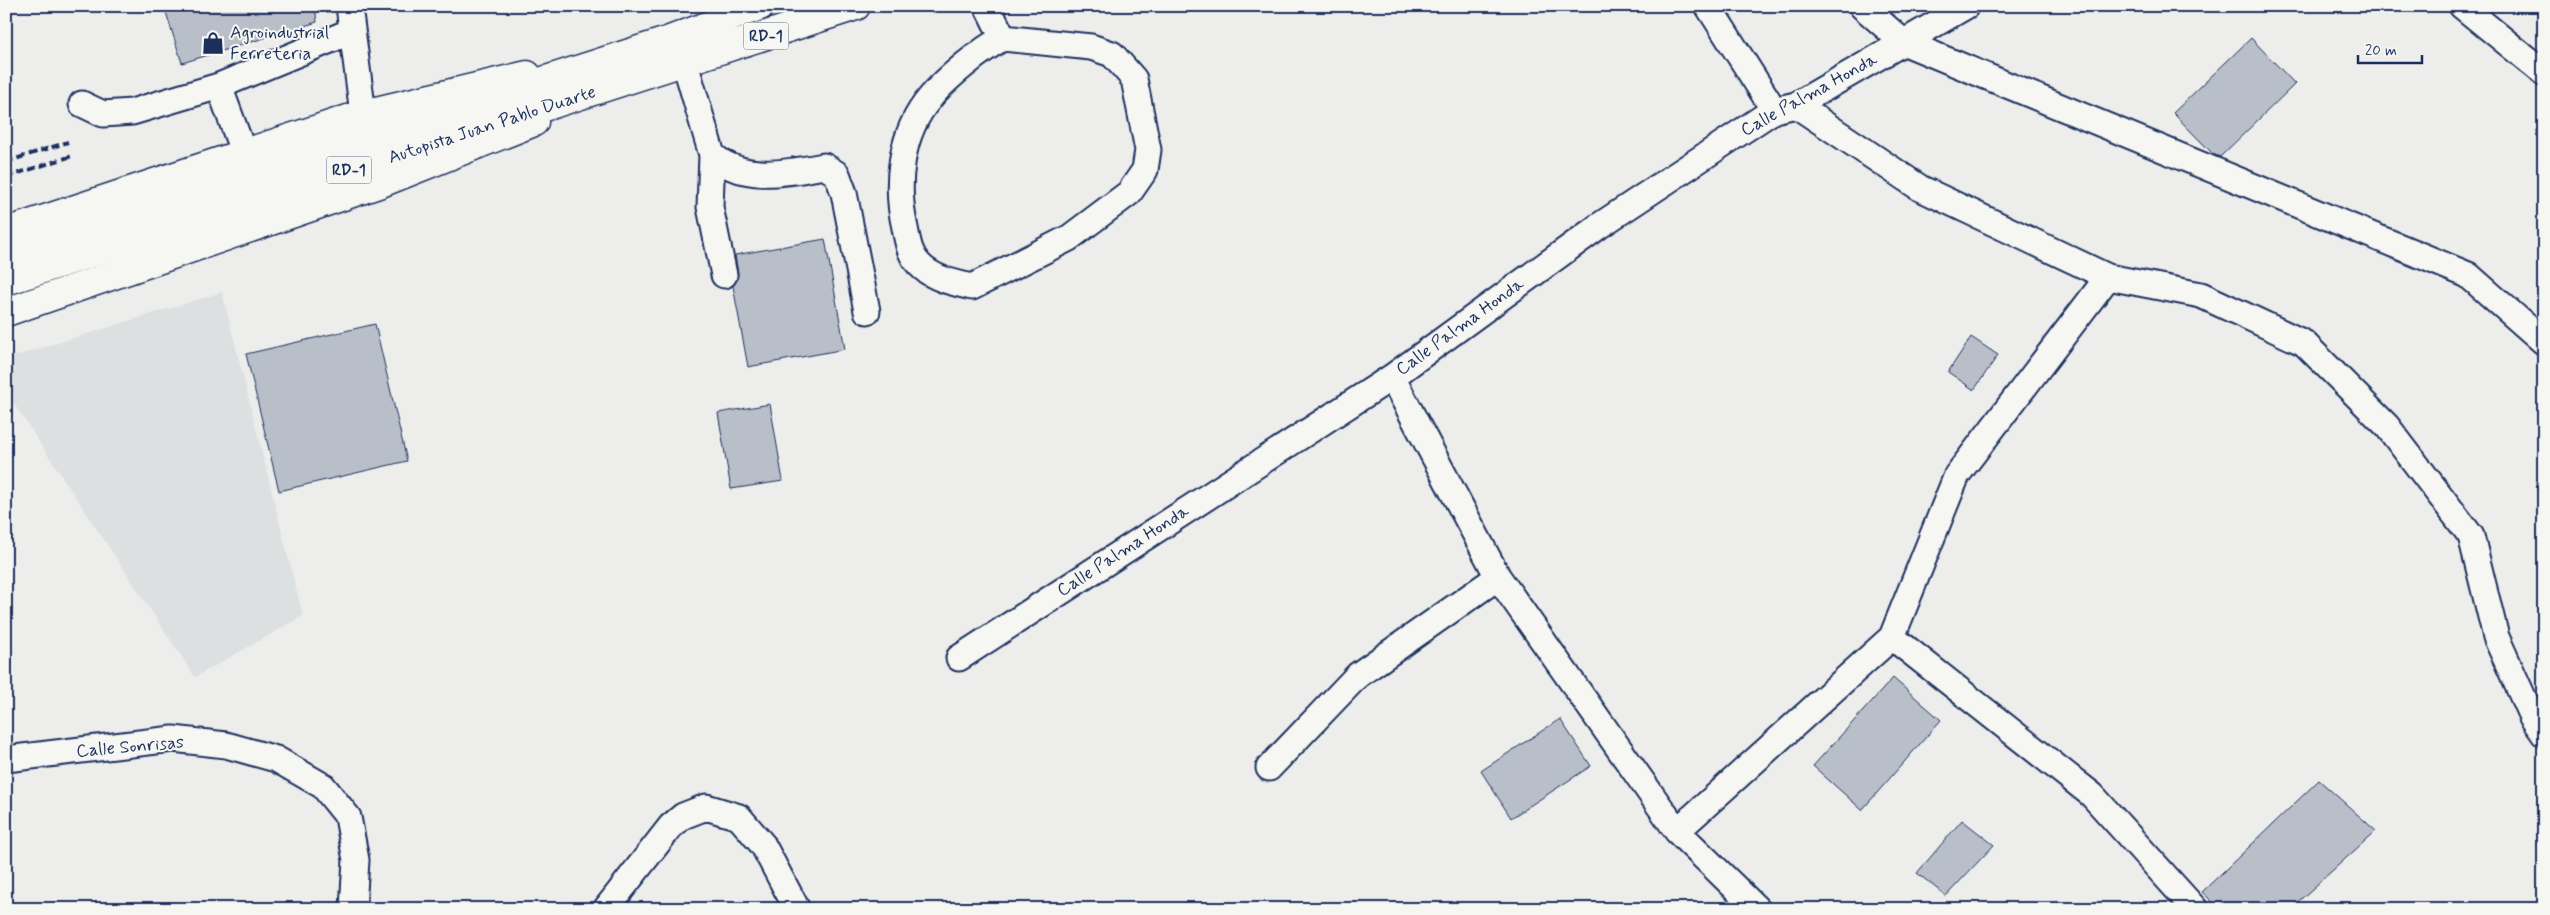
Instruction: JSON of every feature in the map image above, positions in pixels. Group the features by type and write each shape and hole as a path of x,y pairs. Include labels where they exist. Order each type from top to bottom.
{"main road":[{"name":"RD-1","path":"666,41 760,6"},
{"name":"RD-1","path":"680,64 856,6"},
{"path":"12,259 244,154 363,114 666,41"},
{"name":"Autopista Juan Pablo Duarte","path":"12,259 666,41"},
{"path":"6,312 380,183 680,64"},
{"name":"Autopista Juan Pablo Duarte","path":"12,259 680,64"}],"street":[{"path":"349,6 363,114"},
{"path":"987,6 1003,38"},
{"path":"1708,6 1785,107 1920,188 2108,277 2201,295 2304,344 2387,426 2471,536 2496,636 2532,717 2544,734"},
{"path":"1862,6 1903,42 2468,275 2544,342"},
{"name":"Calle Palma Honda","path":"959,658 1392,376 1599,226 1785,107 1966,6"},
{"path":"2462,6 2544,73"},
{"path":"82,104 104,114 132,112 220,86 352,31"},
{"path":"1003,38 1091,47 1112,54 1134,79 1148,150 1145,170 1129,193 1069,238 972,287 941,279 924,268 910,252 900,207 900,175 904,151 917,118 930,98 982,51 1003,38"},
{"path":"680,64 712,155 710,207 724,275"},
{"path":"220,86 244,154"},
{"path":"712,155 724,166 759,174 824,166 837,174 844,193 867,311"},
{"path":"1677,831 1892,637 1957,475 2108,277"},
{"path":"1392,376 1498,577 1677,831 1757,909"},
{"path":"1269,768 1358,676 1498,577"},
{"path":"1892,637 2092,795 2195,909"},
{"name":"Calle Sonrisas","path":"6,759 173,739 226,745 276,760 323,786 348,817 356,860 353,909"},
{"path":"606,909 671,826 683,816 706,807 739,817 763,845 797,909"}],"shaded area":[{"path":"222,292 303,616 195,677 6,392 6,359"}],"building":[{"name":"Agroindustrial Ferreteria","path":"164,6 315,6 317,22 182,63"},
{"path":"2251,38 2295,84 2220,157 2213,154 2173,113"},
{"path":"825,239 845,349 748,367 733,286 737,280 738,273 735,255"},
{"path":"375,324 407,461 279,491 246,354"},
{"path":"1971,337 1998,355 1974,390 1948,372"},
{"path":"770,404 783,481 731,489 718,413"},
{"path":"1893,678 1941,720 1862,810 1813,766"},
{"path":"1560,719 1591,766 1511,818 1481,771"},
{"path":"2319,780 2376,831 2290,909 2220,909 2202,892"},
{"path":"1962,820 1994,845 1946,896 1917,873"}],"railway":[{"path":"6,162 68,142"},
{"path":"6,177 72,156"}],"place":[{"name":"Agroindustrial Ferreteria","path":"213,43"}]}
